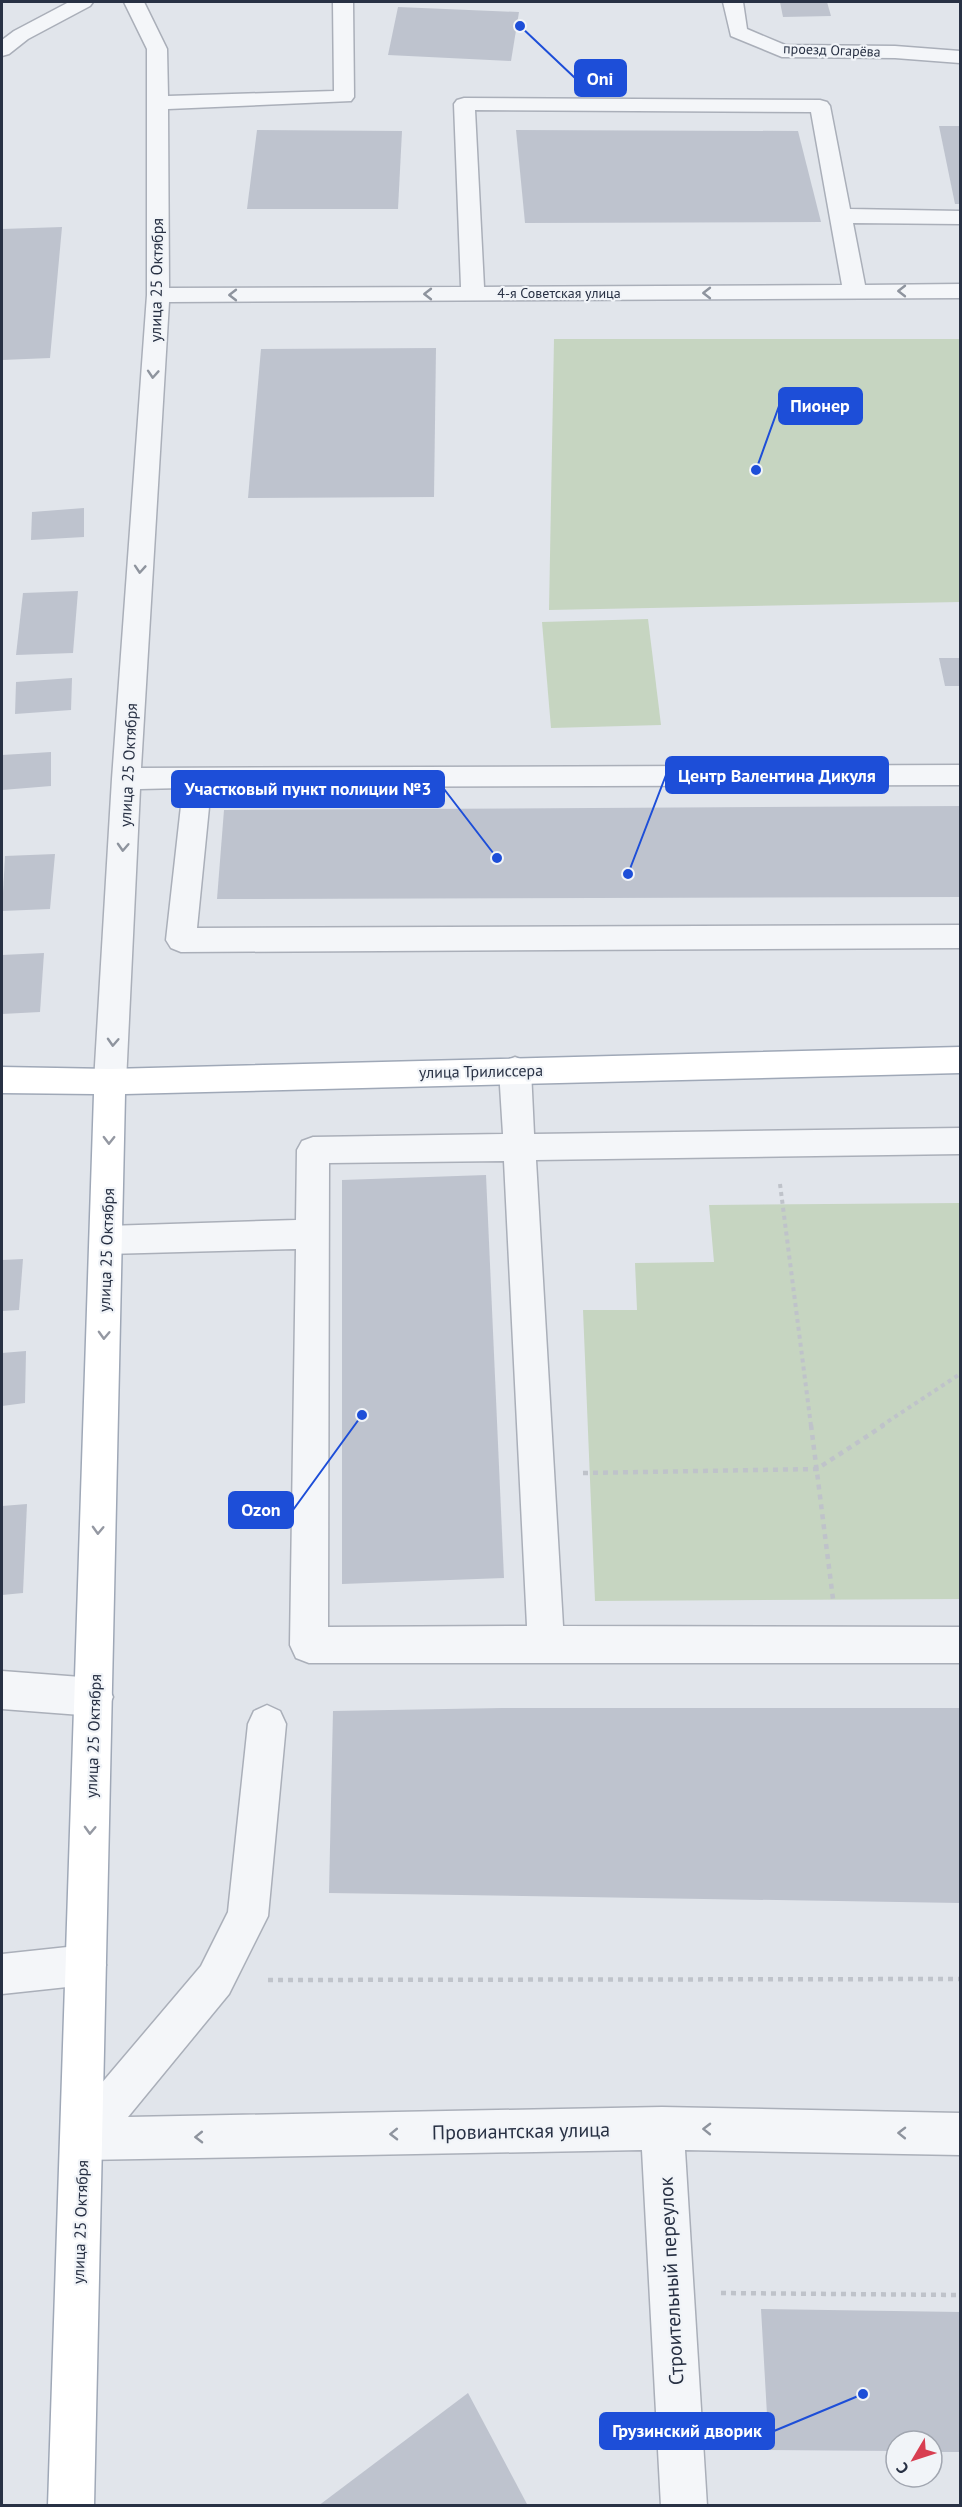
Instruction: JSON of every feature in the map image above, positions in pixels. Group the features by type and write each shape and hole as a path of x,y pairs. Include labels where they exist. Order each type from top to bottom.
{"main road":[{"name":"улица Трилиссера","path":"2,1080 111,1082 960,1060"},
{"name":"улица 25 Октября","path":"71,2505 111,1082"}],"street":[{"path":"2,50 21,35 83,2"},
{"name":"улица 25 Октября","path":"111,1082 126,779 158,295 158,48 134,2"},
{"path":"158,103 344,97 343,2"},
{"name":"проезд Огарёва","path":"733,2 738,32 782,51 895,52 960,57"},
{"path":"473,294 464,104 820,106 855,292"},
{"path":"840,216 960,217"},
{"name":"4-я Советская улица","path":"158,295 960,291"},
{"path":"126,779 960,775"},
{"path":"198,777 182,940 960,937"},
{"path":"515,1070 546,1644"},
{"path":"960,1141 313,1150 309,1646 960,1645"},
{"path":"107,1240 313,1234"},
{"path":"2,1690 94,1697"},
{"path":"82,2139 215,1980 248,1916 267,1724"},
{"path":"2,1974 86,1965"},
{"name":"Провиантская улица","path":"82,2139 662,2128 960,2134"},
{"name":"Строительный переулок","path":"662,2128 684,2505"}],"path":[{"path":"774,1144 839,1645"},
{"path":"537,1473 817,1468 960,1374"},
{"path":"215,1980 960,1979"},
{"path":"711,2293 960,2295"}],"green space":[{"path":"554,339 960,339 960,602 549,610"},
{"path":"648,619 661,725 551,728 542,622"},
{"path":"960,1203 960,1599 595,1601 583,1310 637,1310 635,1263 714,1262 709,1205"}],"building":[{"path":"780,2 827,2 831,16 783,17"},
{"path":"398,7 519,12 511,61 388,55"},
{"path":"939,126 960,126 960,204 955,204"},
{"path":"257,130 402,131 398,209 247,209"},
{"path":"516,130 798,131 821,222 525,223"},
{"path":"62,227 50,358 2,360 2,229"},
{"path":"436,348 434,497 248,498 261,349"},
{"path":"84,508 84,537 31,540 32,512"},
{"path":"78,591 73,653 16,655 23,593"},
{"path":"939,658 960,658 960,686 945,686"},
{"path":"72,678 71,710 15,714 16,682"},
{"path":"51,752 51,786 2,790 2,755"},
{"path":"960,806 960,897 217,899 224,810"},
{"path":"55,854 50,909 2,911 5,856"},
{"path":"44,953 40,1012 2,1014 2,955"},
{"path":"486,1175 504,1578 342,1584 342,1180"},
{"path":"23,1259 19,1310 2,1311 2,1260"},
{"path":"26,1351 25,1403 2,1406 2,1353"},
{"path":"27,1504 23,1593 2,1595 2,1506"},
{"path":"502,1708 960,1708 960,1903 329,1893 333,1711"},
{"path":"761,2309 960,2312 960,2452 944,2452 944,2429 884,2429 884,2451 769,2450"},
{"path":"468,2393 528,2506 318,2506"}],"place":[{"name":"Oni","path":"520,26"},
{"name":"Пионер","path":"756,470"},
{"name":"Участковый пункт полиции №3","path":"497,858"},
{"name":"Центр Валентина Дикуля","path":"628,874"},
{"name":"Ozon","path":"362,1415"},
{"name":"Грузинский дворик","path":"863,2394"}]}
